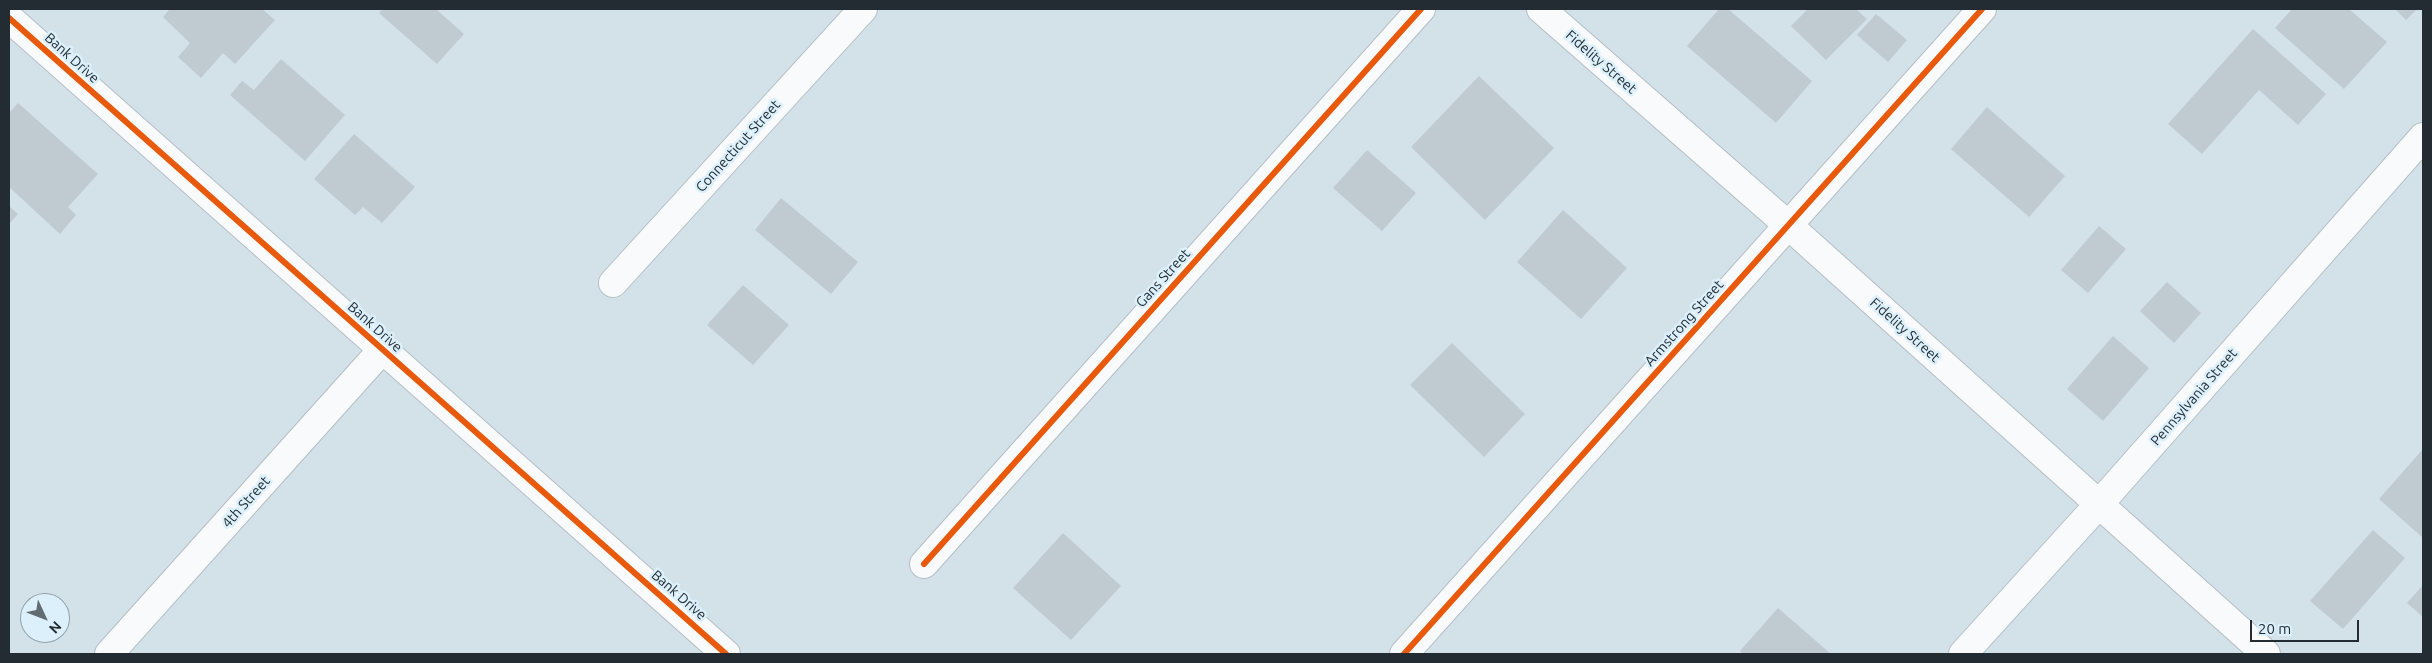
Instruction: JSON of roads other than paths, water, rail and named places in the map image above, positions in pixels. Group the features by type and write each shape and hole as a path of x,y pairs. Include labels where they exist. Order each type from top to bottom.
{"street":[{"name":"Connecticut Street","path":"613,283 863,9"},
{"name":"Gans Street","path":"924,564 1421,9"},
{"name":"Fidelity Street","path":"1541,9 1788,225 2100,503 2266,654"},
{"name":"Armstrong Street","path":"1404,654 1982,9"},
{"name":"Bank Drive","path":"9,18 382,350 708,649"},
{"name":"Pennsylvania Street","path":"1963,654 2100,503 2423,137"},
{"name":"4th Street","path":"109,654 382,350"}]}
